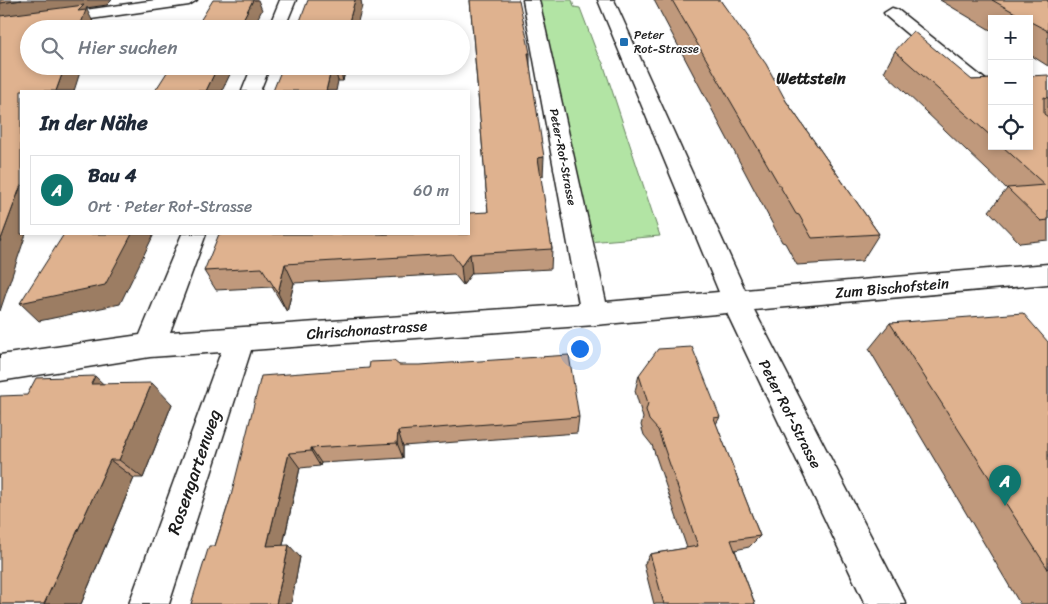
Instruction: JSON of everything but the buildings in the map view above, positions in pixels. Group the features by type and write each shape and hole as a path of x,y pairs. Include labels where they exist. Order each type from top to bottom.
{"street":[{"path":"49,20 190,0"},
{"path":"280,20 288,0"},
{"name":"Peter-Rot-Strasse","path":"531,0 594,314"},
{"name":"Peter Rot-Strasse","path":"606,0 735,302 886,604"},
{"path":"892,13 988,92"},
{"path":"0,27 20,24"},
{"path":"251,90 257,75"},
{"path":"150,345 194,235"},
{"name":"Zum Bischofstein","path":"735,302 1048,274"},
{"name":"Chrischonastrasse","path":"0,368 150,345 594,314 735,302"},
{"name":"Rosengartenweg","path":"149,604 240,340"}],"green space":[{"path":"536,0 572,0 574,7 580,8 597,53 603,63 660,236 588,242"}],"place":[{"name":"Peter Rot-Strasse","path":"624,42"},
{"name":"Bau 4","path":"1005,506"}],"district":[{"name":"Wettstein","path":"811,78"}]}
